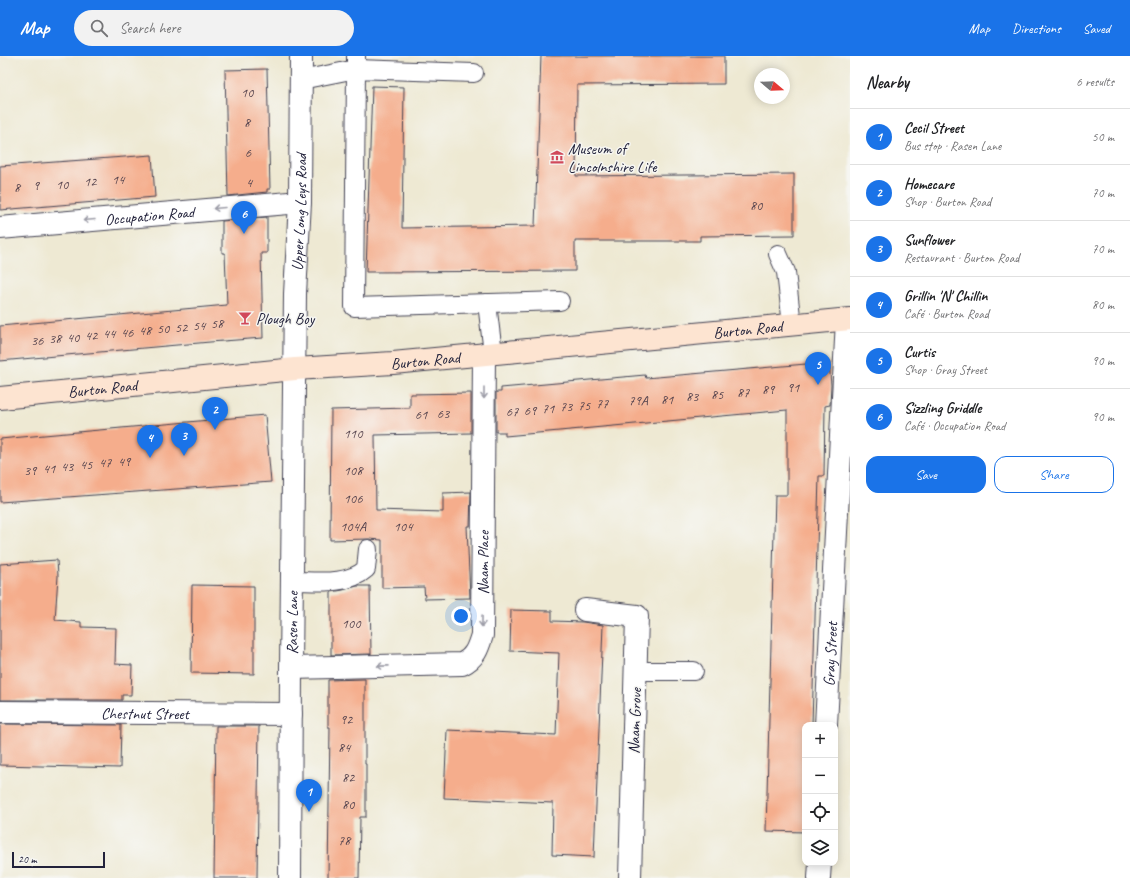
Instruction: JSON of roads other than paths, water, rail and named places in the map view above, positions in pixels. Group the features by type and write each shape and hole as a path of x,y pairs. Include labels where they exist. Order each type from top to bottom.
{"street":[{"name":"Upper Long Leys Road","path":"295,369 295,294 300,202 301,56"},
{"name":"Occupation Road","path":"0,228 300,202"},
{"name":"Burton Road","path":"0,398 295,369 393,363 848,320"},
{"name":"Gray Street","path":"826,722 848,320"},
{"name":"Naam Place","path":"291,668 462,664 470,660 477,651 482,635 488,354"},
{"name":"Rasen Lane","path":"290,878 295,369"},
{"name":"Naam Grove","path":"585,610 637,616 630,878"},
{"name":"Chestnut Street","path":"0,712 291,714"},
{"path":"819,878 820,866"}],"lane":[{"path":"301,80 356,63 474,73"},
{"path":"356,63 354,307 560,301"},
{"path":"778,254 786,272 792,325"},
{"path":"487,303 488,354"},
{"path":"292,581 343,580 359,575 366,569 368,549"},
{"path":"636,671 694,672"}],"place":[{"name":"Museum of Lincolnshire Life","path":"557,157"},
{"name":"Sizzling Griddle","path":"244,234"},
{"name":"Plough Boy","path":"245,318"},
{"name":"Curtis","path":"818,385"},
{"name":"Homecare","path":"215,430"},
{"name":"Sunflower","path":"184,456"},
{"name":"Grillin 'N' Chillin","path":"150,458"},
{"name":"Cecil Street","path":"309,812"}]}
